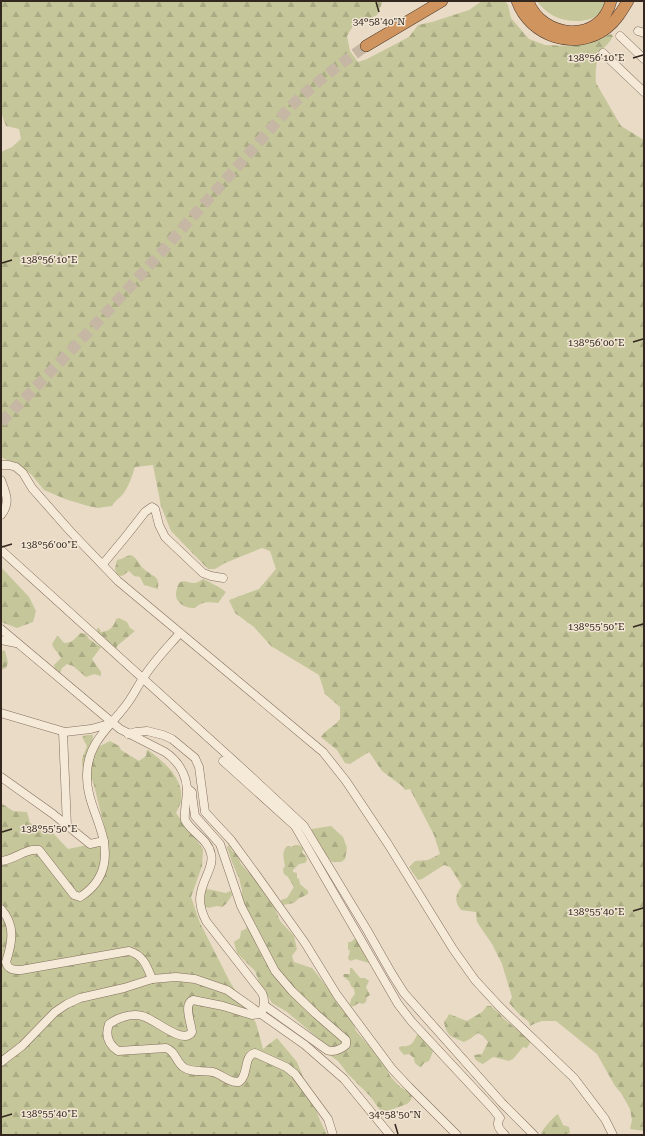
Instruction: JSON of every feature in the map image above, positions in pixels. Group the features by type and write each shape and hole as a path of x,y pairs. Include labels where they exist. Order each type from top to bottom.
{"highway":[{"path":"419,14 438,1"},
{"path":"366,46 442,1"},
{"path":"392,30 449,1"},
{"path":"517,1 524,15 534,26 554,37 571,40 593,36 606,29 617,18 628,1"},
{"path":"528,2 532,11 544,23 551,27 565,31 580,31 594,26 600,21 610,5"}],"street":[{"path":"620,36 644,59"},
{"path":"603,53 644,92"},
{"path":"1,465 9,464 23,474 32,488 70,531 118,581 312,743 332,763 388,844 452,949 475,980 500,1007 574,1078 605,1119 613,1135"},
{"path":"1,480 7,498 7,506 1,515"},
{"path":"103,564 145,512 152,507 155,509 159,525 165,537 203,573 210,576 223,578"},
{"path":"1,550 189,720 298,825 321,853 404,992 497,1097 534,1135"},
{"path":"1,629 111,723 128,734 172,757 182,770 187,788 185,820 206,843 212,856 210,867 200,893 200,902 203,914 206,921 262,993 264,1005 261,1014"},
{"path":"1,861 17,857 25,852 39,850 70,892 80,897 90,890 100,878 106,848 88,791 88,766 92,751 103,732 130,701 142,679 180,633"},
{"path":"1,640 18,644"},
{"path":"1,714 63,732 91,729 111,723"},
{"path":"128,734 147,731 162,735 172,739 195,758 199,767 205,812 231,840 258,877 305,943 338,995 392,1069 457,1135"},
{"path":"63,732 68,826"},
{"path":"223,762 298,825 398,1004 412,1022 493,1109 500,1118 498,1125 499,1129 505,1135"},
{"path":"1,777 90,844 104,841"},
{"path":"187,788 192,792 195,816 220,844 241,906 275,971 292,991 346,1040 346,1045 336,1050 327,1050 264,1005"},
{"path":"1,909 8,921 12,941 6,962 8,968 13,970 21,970 128,951 141,957 147,966 152,979"},
{"path":"1,1062 22,1046 55,1012 80,998 124,988 152,979 176,977 194,979 227,990 305,1045 344,1079 390,1135"},
{"path":"261,1014 252,1016 223,1006 193,1000 188,1006 192,1032 184,1037 141,1015 124,1017 113,1021 109,1024 107,1034 110,1044 118,1051 166,1048 172,1052 186,1069 216,1073 234,1083 243,1079 249,1057 252,1054 255,1053 280,1064 295,1074 302,1083 328,1119 333,1135"}],"green space":[{"path":"1,1 383,1 377,15 353,26 347,36 350,51 358,62 367,59 409,37 418,25 469,10 482,1 505,1 508,5 511,18 529,39 545,45 571,46 611,34 613,36 599,54 597,61 596,83 621,126 644,140 644,1131 630,1129 632,1120 630,1109 597,1054 556,1021 542,1021 530,1026 529,1022 509,1003 512,997 502,964 492,944 477,922 476,912 461,910 457,904 456,898 462,886 450,867 444,865 418,880 409,867 415,861 428,860 440,854 434,835 410,789 405,790 382,771 369,752 350,764 345,763 337,750 321,737 340,719 340,707 325,694 319,675 271,646 254,627 235,613 229,600 259,589 276,569 270,551 262,548 225,563 215,569 208,569 171,531 161,506 153,465 135,467 129,484 122,496 114,502 112,506 98,508 65,499 44,490 31,474 1,457 1,152 12,147 21,139 19,129 6,126 1,112"},
{"path":"537,1 607,1 603,10 598,16 583,21 575,21 560,19 554,16 547,12"},
{"path":"131,555 144,569 157,579 158,589 144,585 140,577 134,576 129,571 122,576 117,575 115,569 117,560"},
{"path":"1,567 29,597 36,611 33,622 17,628 1,622"},
{"path":"203,579 226,592 218,603 203,603 195,608 191,608 184,606 178,601 176,593 179,583 184,581 195,583"},
{"path":"119,618 127,622 130,628 135,631 117,646 117,650 112,644 100,636 97,628 99,628 101,632 107,631 113,626 116,619"},
{"path":"80,633 86,634 89,639 101,647 92,659 101,672 101,676 94,674 86,677 73,666 67,664 62,668 60,673 55,671 54,665 61,658 52,644 57,636 64,643 67,643 73,640"},
{"path":"1,650 5,651 8,663 6,668 1,670"},
{"path":"86,735 93,735 92,745 96,748 110,741 139,761 146,756 148,750 172,771 181,793 180,806 176,813 203,849 202,866 191,897 200,923 230,982 256,1023 263,1049 277,1038 297,1062 327,1135 1,1135 1,803 13,811 27,812 30,823 51,831 68,849 87,845 101,846 105,830 93,781 83,776 82,759 87,746 82,737"},
{"path":"331,826 343,837 347,848 345,859 341,862 332,862 323,852 321,846 311,832 312,829"},
{"path":"299,845 303,848 302,853 306,856 307,860 305,863 299,864 293,872 297,873 297,878 299,879 300,884 308,891 308,894 298,899 294,903 283,905 281,900 287,898 294,887 288,877 284,874 283,869 285,866 283,853 287,846 292,847"},
{"path":"229,846 232,851 237,854 241,864 249,873 259,880 263,892 274,906 280,921 294,936 297,949 292,956 294,962 312,968 332,993 336,1002 349,1013 356,1031 382,1060 390,1076 400,1087 412,1094 411,1100 407,1104 387,1111 380,1110 370,1096 348,1074 338,1061 324,1051 319,1039 287,1012 272,1003 260,984 255,971 237,953 234,942 240,938 241,931 246,929 250,918 242,897 239,878 227,847"},
{"path":"207,889 226,893 230,891 233,894 222,907 217,906 208,908 205,906 204,892"},
{"path":"354,939 357,939 362,950 370,961 369,963 356,959 351,961 348,959 350,951 348,949 348,942 351,942"},
{"path":"350,968 352,968 360,978 365,978 369,981 366,987 370,995 363,1004 359,1003 352,1007 350,1005 351,999 355,994 354,989 349,981 343,976 344,974 350,974"},
{"path":"487,1006 491,1006 528,1039 530,1043 527,1048 523,1047 513,1059 509,1061 493,1057 483,1064 476,1060 474,1055 482,1054 488,1042 483,1036 478,1033 464,1042 453,1037 447,1031 444,1022 449,1014 467,1021 482,1012"},
{"path":"417,1035 420,1035 432,1047 433,1051 429,1061 424,1063 421,1067 416,1064 414,1058 409,1054 404,1055 399,1049 399,1047 411,1044"},
{"path":"558,1114 563,1125 569,1127 570,1133 563,1135 542,1135 541,1134 546,1126"}],"tunnel":[{"path":"1,422 112,307 289,108 326,75 366,46"}]}
